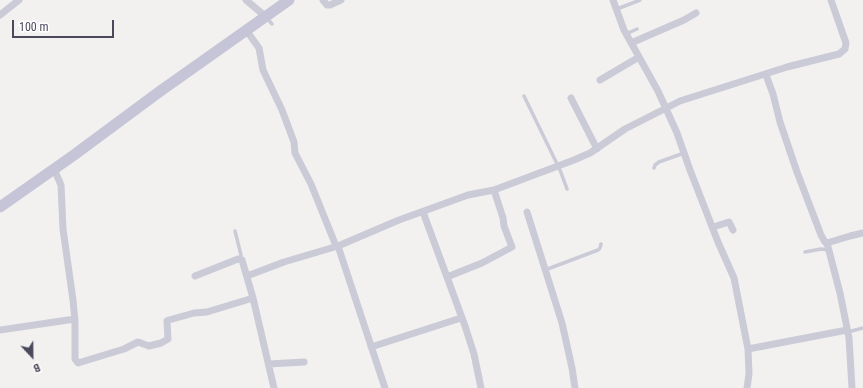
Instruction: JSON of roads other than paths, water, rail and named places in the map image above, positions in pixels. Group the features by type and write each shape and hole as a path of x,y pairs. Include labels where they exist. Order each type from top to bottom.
{"street":[{"path":"0,15 19,0"},
{"path":"246,0 264,15"},
{"path":"0,207 246,30 264,15 289,0"},
{"path":"323,0 327,5 341,0"},
{"path":"614,0 627,33 635,40 639,57 666,108 684,153 717,226 734,278 749,348 749,374 747,388"},
{"path":"247,276 284,262 338,247 399,220 468,196 494,192 559,168 590,153 626,130 680,101 844,51 846,43 831,0"},
{"path":"635,40 684,20 696,13"},
{"path":"246,30 259,48 262,66 282,110 294,142 295,153 311,184 342,256 385,388"},
{"path":"600,80 639,57"},
{"path":"766,75 797,172 821,235 828,246 848,331 852,388"},
{"path":"571,98 596,149"},
{"path":"54,169 61,185 63,229 75,319 75,359 78,363 124,349 138,342 149,346 161,343 168,339 167,322 169,320 194,313 207,312 253,298"},
{"path":"447,277 482,263 511,249 512,246 504,226 498,201 494,192"},
{"path":"423,212 474,354 481,388"},
{"path":"526,212 562,323 572,368 574,388"},
{"path":"717,226 729,222 733,230"},
{"path":"828,246 850,236 863,233"},
{"path":"195,276 241,259 253,298 274,388"},
{"path":"371,347 462,318"},
{"path":"0,330 75,319"},
{"path":"749,348 848,331"},
{"path":"268,364 304,362"}],"lane":[{"path":"617,8 640,0"},
{"path":"627,33 636,29"},
{"path":"524,96 559,168 567,189"},
{"path":"654,168 659,162 684,153"},
{"path":"235,231 241,259"},
{"path":"545,270 598,250 601,244"},
{"path":"805,252 828,246"},
{"path":"848,331 863,328"}]}
